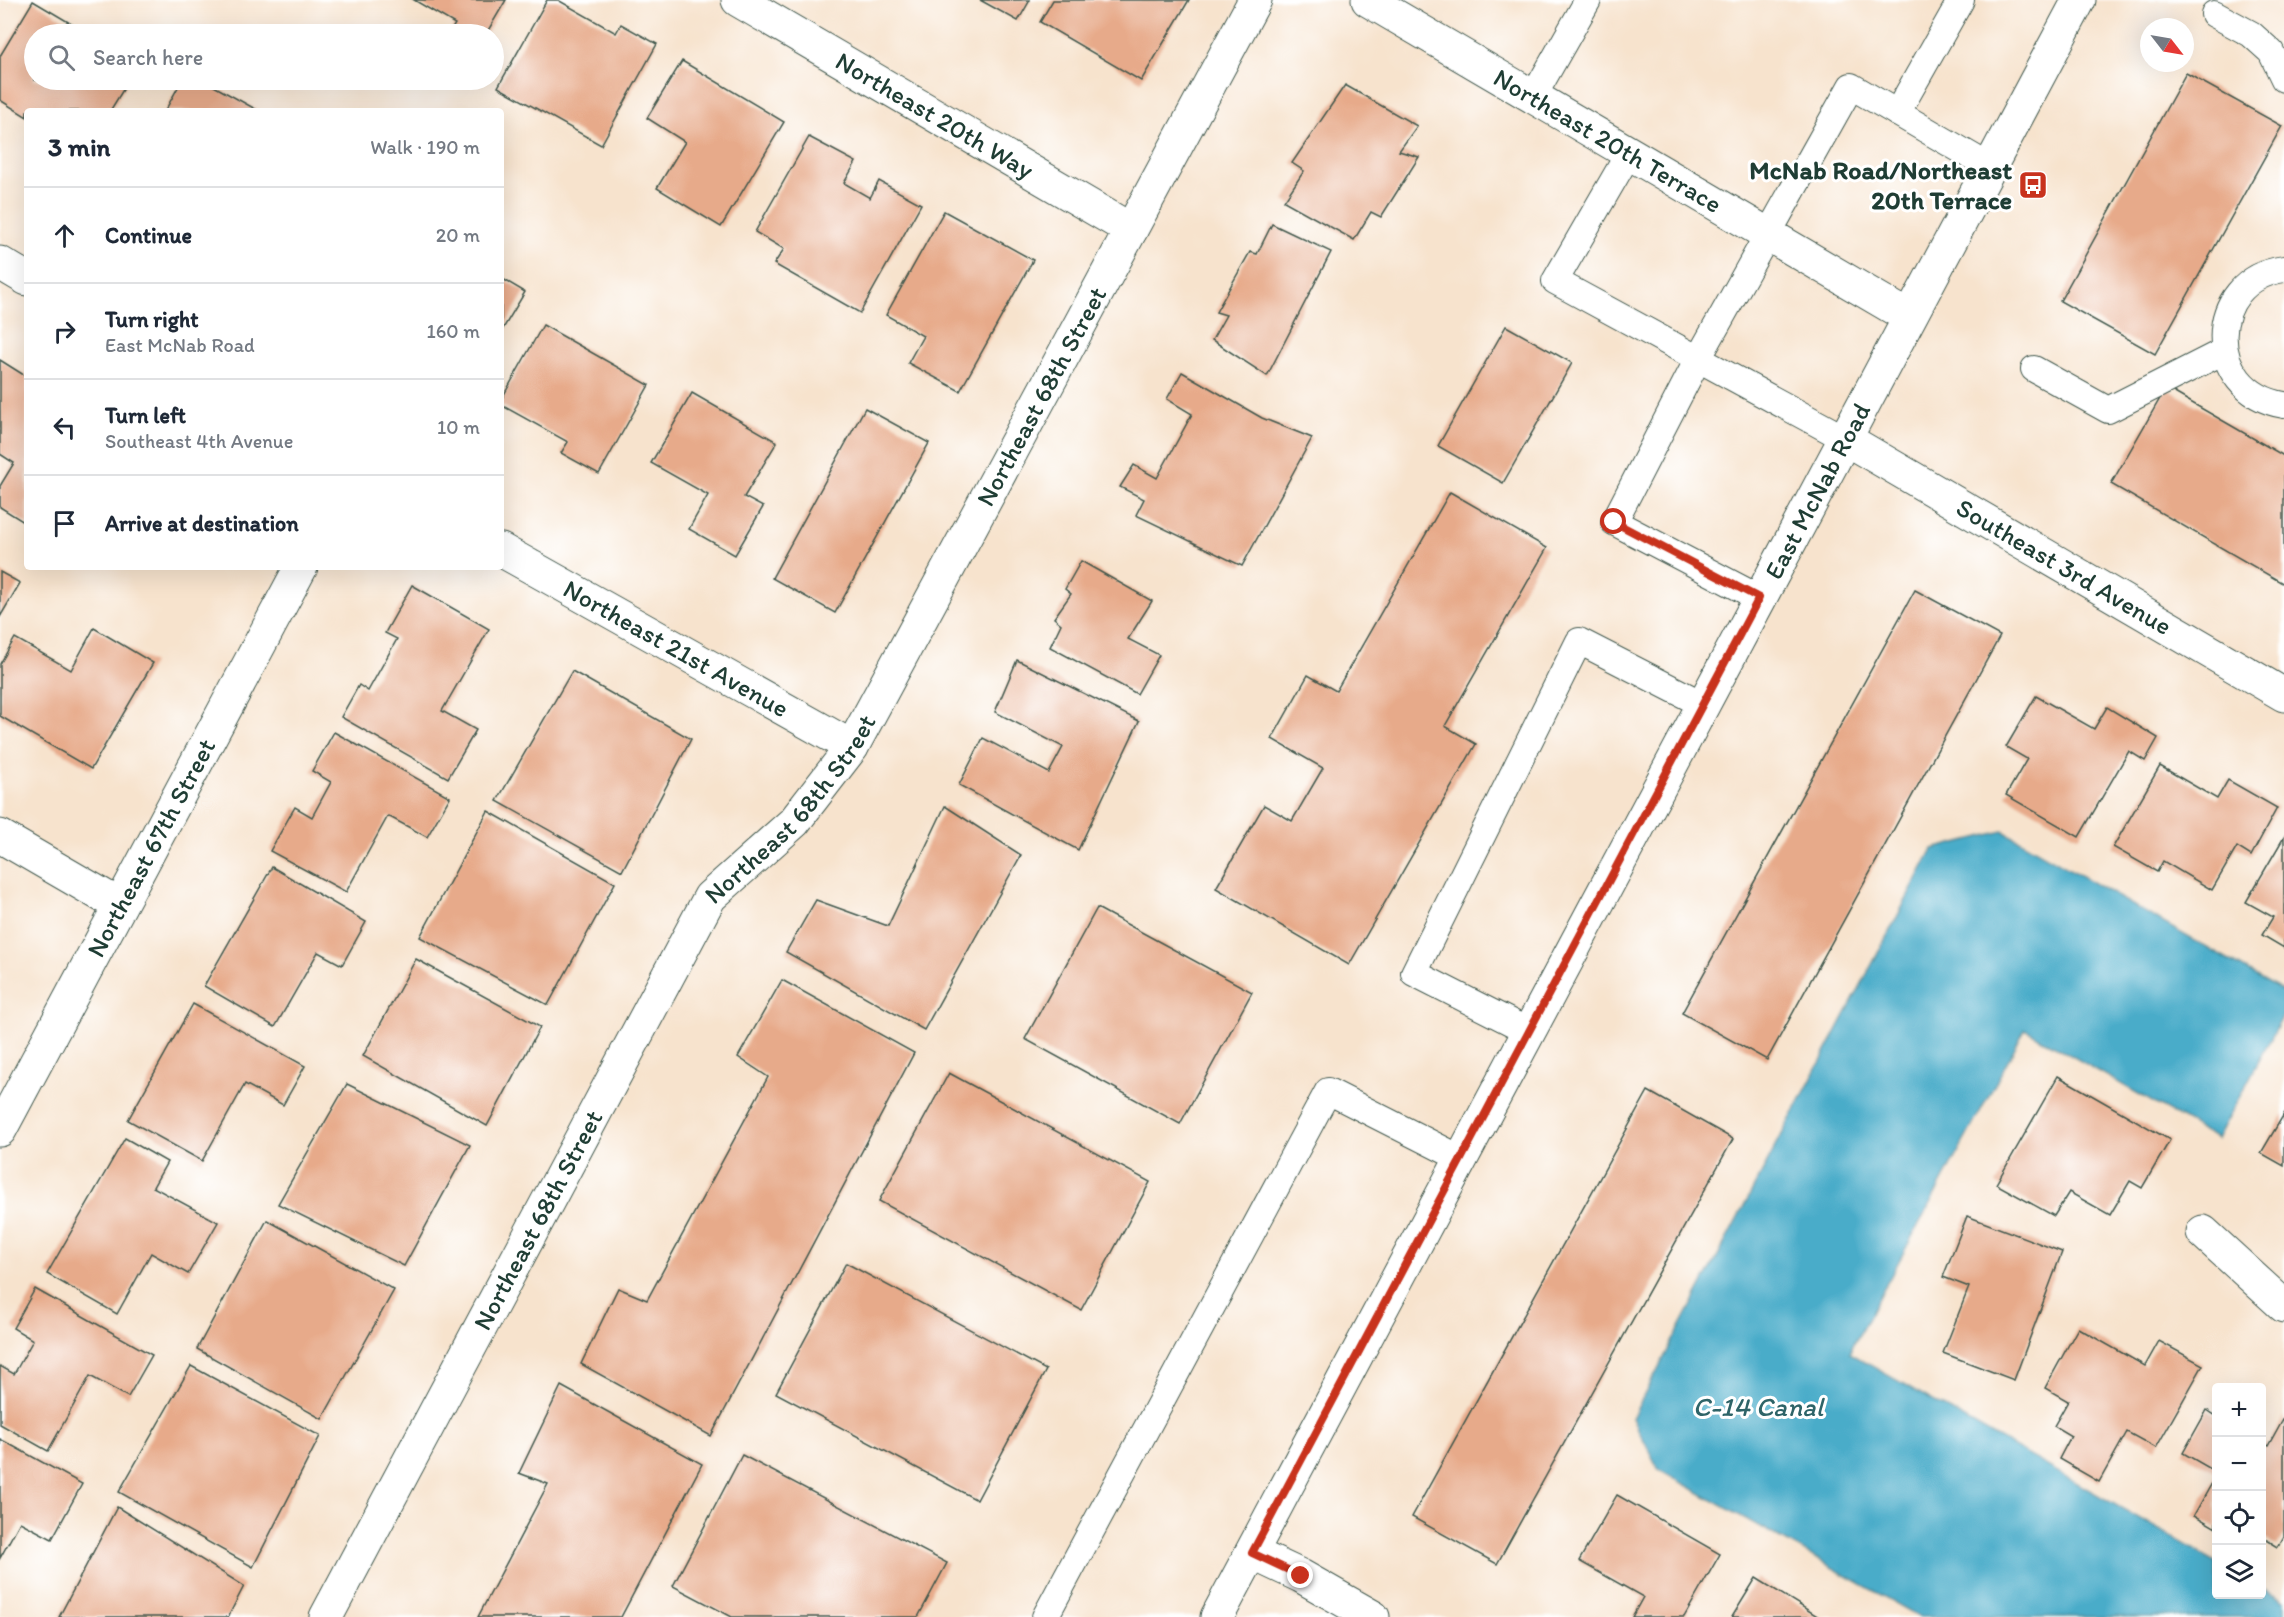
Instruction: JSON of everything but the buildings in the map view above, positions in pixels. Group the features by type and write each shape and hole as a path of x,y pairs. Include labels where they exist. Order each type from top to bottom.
{"street":[{"name":"Northeast 20th Way","path":"738,0 1131,230"},
{"name":"Northeast 68th Street","path":"326,1617 710,897 795,822 852,747 1255,0"},
{"name":"Northeast 20th Terrace","path":"1368,0 1909,317"},
{"name":"East McNab Road","path":"1217,1617 1527,1031 2079,0"},
{"path":"0,263 24,277"},
{"name":"Southeast 3rd Avenue","path":"1844,438 2284,695"},
{"name":"Northeast 21st Avenue","path":"504,552 852,747"},
{"name":"Northeast 67th Street","path":"0,1130 299,570"},
{"path":"0,836 119,905"},
{"path":"2203,1232 2284,1306"},
{"path":"1252,1553 1308,1580 1374,1617"}],"lane":[{"path":"1533,97 1588,0"},
{"path":"1897,113 1961,0"},
{"path":"2214,14 2251,34 2271,52 2284,79"},
{"path":"1759,598 1614,522 1698,359 1851,86 1990,166"},
{"path":"1629,153 1555,281 1844,438"},
{"path":"2284,269 2261,276 2243,289 2230,306 2223,327 2224,351 2232,373 2248,391 2268,402 2284,405"},
{"path":"2034,369 2108,410 2224,351"},
{"path":"1527,1031 1414,973 1579,640 1702,704"},
{"path":"1046,1617 1328,1091 1460,1158"}],"water":[{"name":"C-14 Canal","path":"2003,831 2284,992 2284,1014 2217,1139 2025,1029 1849,1353 2212,1560 2212,1599 2266,1599 2266,1590 2284,1600 2284,1617 1920,1617 1659,1470 1632,1418 1933,849"}],"place":[{"name":"McNab Road/Northeast 20th Terrace","path":"2033,185"}],"route":[{"path":"1301,1576 1252,1553 1759,598 1614,522"}]}
